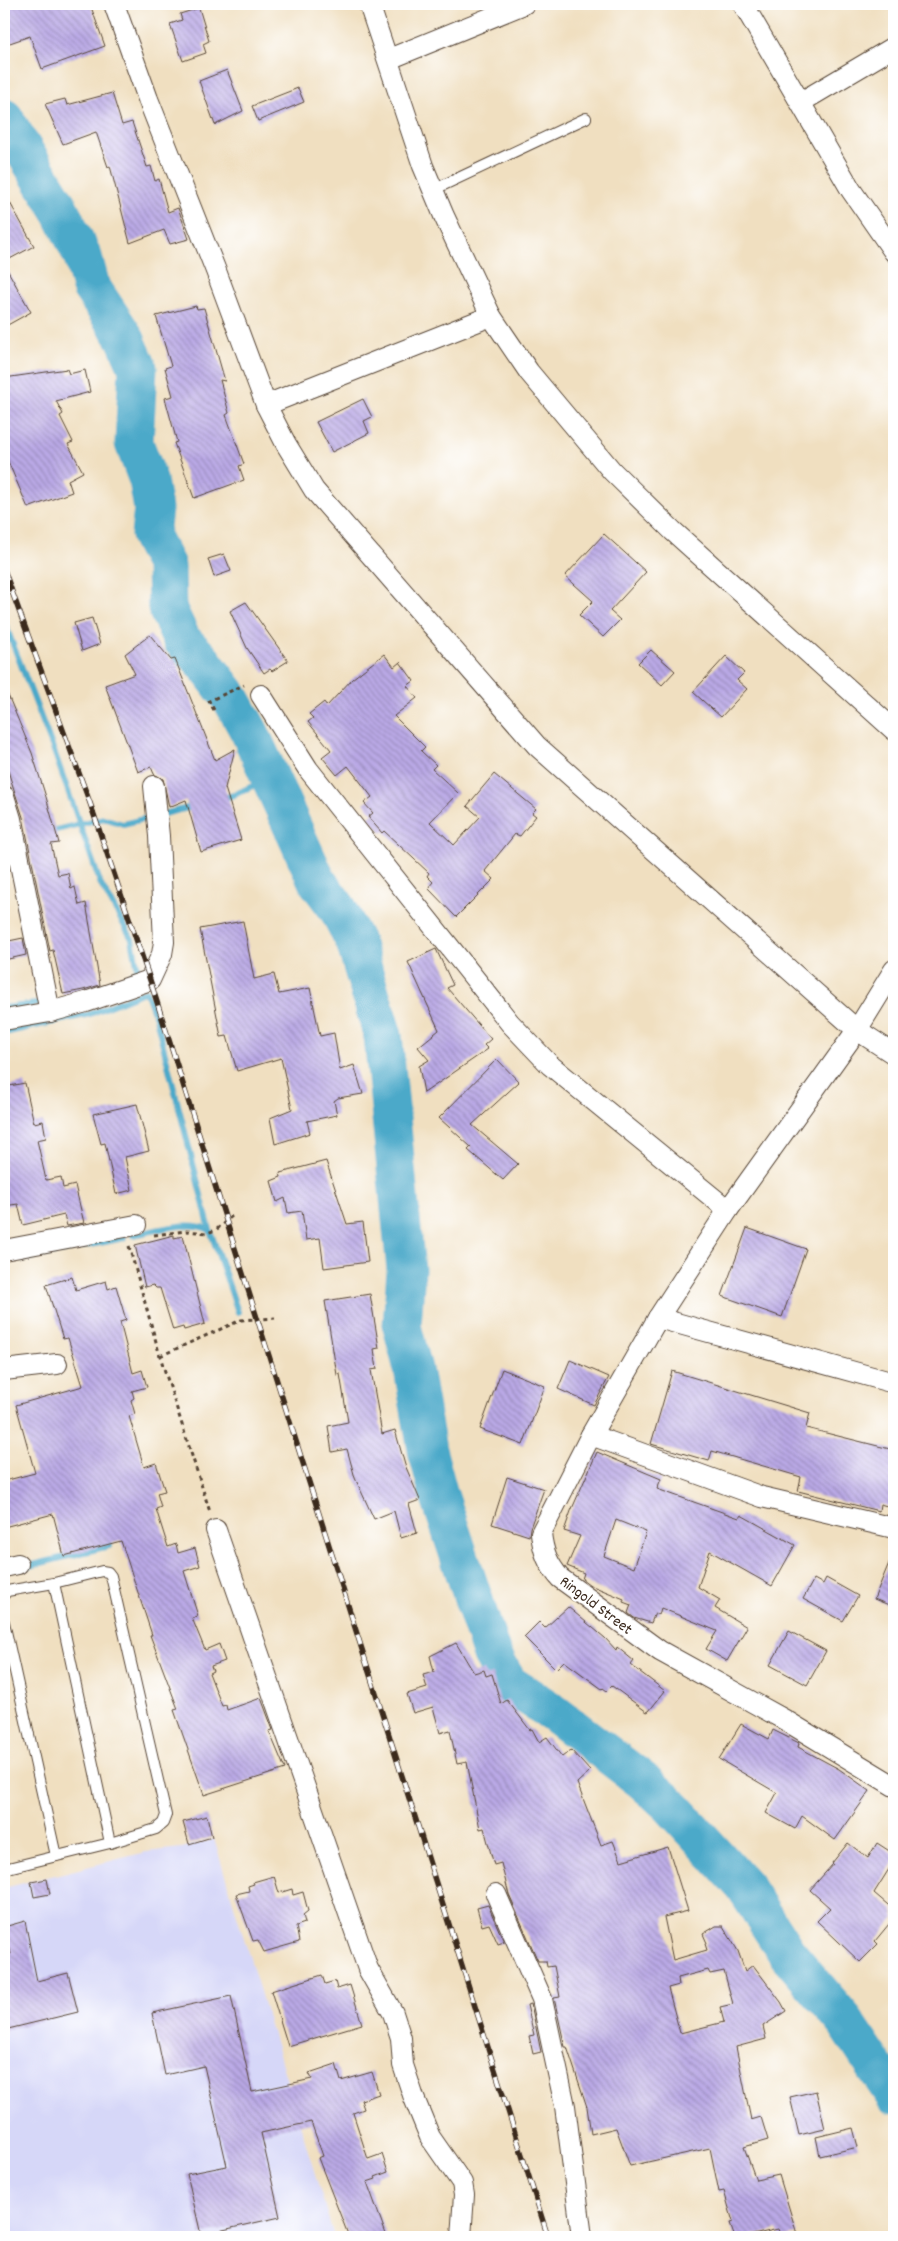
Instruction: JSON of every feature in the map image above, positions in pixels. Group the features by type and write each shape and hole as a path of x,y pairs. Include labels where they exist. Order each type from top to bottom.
{"street":[{"path":"114,4 148,99 266,405 286,444 314,490 537,746 857,1030 894,1054"},
{"path":"369,4 423,166 433,190 491,316 529,372 612,471 673,531 894,730"},
{"path":"389,60 524,4"},
{"path":"743,4 851,190 894,252"},
{"path":"801,102 894,47"},
{"path":"266,405 491,316"},
{"path":"261,695 308,769 510,1023 550,1065 728,1210"},
{"path":"4,1020 50,1012 150,980 162,954 164,942 159,836 154,786"},
{"path":"4,796 50,1012"},
{"name":"Ringold Street","path":"894,970 857,1030 728,1210 658,1318 591,1435 541,1533 542,1549 549,1566 560,1578 660,1651 785,1720 894,1786"},
{"path":"4,1250 136,1234"},
{"path":"658,1318 894,1383"},
{"path":"4,1370 56,1364"},
{"path":"591,1435 762,1497 894,1528"},
{"path":"216,1530 368,1969 396,2021 401,2038 403,2065 414,2098 430,2137 462,2183 464,2195 462,2237"},
{"path":"496,1894 542,1999 565,2106 582,2237"}],"lane":[{"path":"433,190 586,118"},
{"path":"4,1595 7,1591 54,1583 102,1571 108,1572 111,1576 166,1815 163,1823 156,1829 110,1843 4,1869"},
{"path":"54,1583 110,1843"},
{"path":"4,1622 56,1856"}],"path":[{"path":"214,710 209,701 252,680 261,695"},
{"path":"216,1530 160,1356 136,1234 186,1230 207,1233 216,1230 232,1216"},
{"path":"160,1356 241,1320 275,1318"}],"shaded area":[{"path":"214,1839 334,2237 4,2237 4,1888 146,1852 182,1848"}],"building":[{"path":"4,4 90,4 105,46 42,69 30,36 4,45"},
{"path":"199,8 209,41 203,44 206,53 183,61 170,24 182,20 180,14"},
{"path":"227,70 243,111 215,125 199,81"},
{"path":"298,88 304,102 258,121 252,106"},
{"path":"112,93 122,125 132,122 147,167 151,166 155,181 159,179 168,212 178,208 189,239 170,244 164,230 130,243 110,166 108,167 96,132 63,144 45,104 65,99 67,105"},
{"path":"4,192 34,246 4,262"},
{"path":"4,264 31,312 4,327"},
{"path":"196,306 197,309 204,308 225,381 220,380 229,413 226,415 244,464 239,466 244,480 194,498 174,443 177,442 165,398 173,396 165,368 171,366 156,316"},
{"path":"67,369 69,374 85,370 90,392 56,401 63,414 60,416 73,442 68,444 83,472 68,480 72,492 28,508 4,452 4,378"},
{"path":"363,399 372,417 364,421 369,433 332,452 316,422"},
{"path":"604,534 646,572 610,611 620,620 603,637 579,615 593,601 565,576"},
{"path":"224,554 231,571 214,577 208,559"},
{"path":"246,602 288,661 272,671 270,669 264,673 247,648 230,611"},
{"path":"92,618 100,644 82,651 74,623"},
{"path":"150,635 171,660 175,659 215,760 235,749 225,788 241,840 201,852 186,800 169,807 163,779 154,774 151,767 138,772 105,685 135,674 125,654"},
{"path":"651,650 675,671 662,685 638,663"},
{"path":"384,654 394,667 400,662 414,681 407,686 417,698 394,716 425,747 421,751 436,765 432,769 458,793 430,822 454,845 480,817 467,806 494,774 536,809 532,813 536,816 520,836 515,834 485,871 494,879 456,917 428,888 433,882 427,876 429,873 384,831 382,833 368,817 373,813 364,803 372,797 348,766 337,775 322,757 331,750 308,722 313,718 309,714 324,702 327,706 352,679"},
{"path":"726,656 744,673 737,680 747,689 721,717 693,692"},
{"path":"4,688 32,753 46,797 59,843 51,844 58,875 68,873 71,889 75,887 79,905 86,903 100,985 83,990 63,994 53,950 50,951 23,817 4,759"},
{"path":"243,921 254,979 274,974 279,994 310,988 320,1036 334,1033 340,1070 354,1065 363,1094 338,1098 334,1101 337,1115 307,1121 310,1133 275,1144 270,1118 292,1109 281,1058 237,1071 227,1036 221,1037 200,929"},
{"path":"23,938 26,955 4,960 4,942"},
{"path":"436,949 453,985 447,988 491,1039 484,1045 488,1049 424,1093 419,1066 429,1060 418,1047 439,1030 408,962"},
{"path":"497,1059 519,1082 472,1125 518,1164 503,1180 468,1150 471,1147 439,1118"},
{"path":"25,1083 34,1123 43,1121 46,1138 37,1140 46,1180 61,1177 63,1188 75,1185 84,1223 67,1226 64,1215 23,1225 18,1204 4,1206 4,1087"},
{"path":"137,1104 149,1151 125,1157 132,1190 116,1194 105,1143 101,1144 93,1114"},
{"path":"326,1161 347,1224 363,1222 368,1262 324,1268 320,1238 306,1240 302,1211 288,1213 285,1198 277,1202 271,1181 281,1177 280,1173"},
{"path":"747,1228 806,1249 782,1317 722,1296"},
{"path":"174,1235 174,1238 183,1236 205,1324 184,1330 183,1327 173,1330 160,1288 156,1288 153,1285 145,1287 135,1245"},
{"path":"72,1277 76,1290 106,1281 108,1289 116,1286 126,1320 120,1322 133,1373 142,1370 147,1387 132,1391 134,1398 131,1400 135,1414 129,1416 144,1467 156,1463 165,1491 157,1493 161,1507 156,1509 168,1547 176,1544 178,1553 195,1548 200,1566 184,1571 198,1616 192,1618 205,1650 219,1644 225,1661 211,1666 213,1671 209,1673 222,1706 226,1705 227,1710 261,1698 273,1730 269,1731 285,1769 204,1795 174,1710 178,1709 150,1635 152,1635 121,1541 64,1556 53,1514 4,1527 4,1481 35,1473 16,1405 83,1386 68,1338 63,1339 46,1285"},
{"path":"370,1294 379,1348 374,1349 377,1369 371,1370 382,1434 395,1430 405,1465 420,1500 409,1504 417,1533 401,1538 394,1511 374,1519 355,1478 347,1449 332,1452 328,1426 348,1422 340,1374 337,1375 325,1301"},
{"path":"570,1360 609,1377 594,1405 558,1389"},
{"path":"502,1369 545,1386 523,1445 480,1429"},
{"path":"672,1371 810,1413 806,1428 894,1450 894,1508 880,1504 879,1511 798,1491 801,1477 712,1451 709,1461 651,1444"},
{"path":"597,1452 661,1479 657,1489 739,1518 741,1515 795,1545 772,1586 710,1551 698,1587 720,1600 715,1608 747,1627 727,1661 706,1649 717,1631 661,1608 659,1615 655,1613 651,1623 634,1618 628,1613 631,1605 623,1602 624,1599 590,1585 582,1579 584,1573 567,1566 580,1536 564,1531","holes":["616,1520 646,1532 634,1568 604,1556"]},
{"path":"507,1477 544,1489 529,1536 492,1524"},
{"path":"894,1551 894,1607 874,1599"},
{"path":"826,1578 858,1596 843,1621 803,1599 814,1579 823,1584"},
{"path":"568,1607 605,1638 616,1650 617,1647 634,1661 631,1665 665,1691 649,1711 647,1712 612,1686 607,1691 602,1689 564,1661 556,1669 524,1637 539,1622 545,1628"},
{"path":"789,1631 826,1651 807,1685 770,1665"},
{"path":"456,1643 474,1673 484,1670 486,1676 492,1674 501,1704 507,1700 530,1730 532,1729 539,1742 547,1737 562,1757 571,1750 590,1771 577,1783 601,1845 613,1841 621,1861 668,1847 688,1911 664,1917 673,1960 707,1950 705,1944 707,1943 703,1934 716,1926 723,1926 738,1951 745,1971 753,1965 781,2002 786,2011 763,2026 766,2039 736,2047 751,2120 761,2117 768,2140 744,2147 756,2180 779,2175 797,2234 781,2237 778,2229 745,2237 735,2237 730,2223 733,2222 724,2191 719,2192 710,2148 630,2166 616,2128 591,2134 587,2107 567,2047 565,2047 554,1998 560,1997 554,1966 547,1967 546,1961 538,1961 509,1895 501,1863 494,1865 484,1828 480,1829 467,1762 457,1764 450,1730 440,1733 433,1707 413,1713 407,1694 427,1688 423,1675 434,1672 430,1656","holes":["708,1970 710,1974 724,1971 733,2004 720,2007 724,2022 680,2033 668,1988 679,1985 678,1978"]},
{"path":"741,1724 769,1739 773,1730 799,1743 798,1747 839,1769 870,1791 835,1840 802,1816 795,1829 766,1813 777,1793 719,1759"},
{"path":"207,1816 212,1837 189,1844 183,1822"},
{"path":"848,1843 868,1858 877,1843 894,1854 894,1861 874,1893 894,1910 894,1918 875,1941 878,1944 860,1962 817,1921 830,1908 810,1890 833,1864"},
{"path":"274,1876 279,1893 292,1889 293,1895 303,1892 308,1911 303,1915 305,1923 296,1926 299,1942 264,1952 258,1940 253,1941 236,1894 249,1891 248,1886 254,1884 253,1882"},
{"path":"47,1879 50,1894 34,1897 31,1882"},
{"path":"488,1905 504,1942 498,1944 489,1924 482,1926 477,1908"},
{"path":"25,1921 37,1981 68,1973 78,2012 4,2030 4,1955 11,1954 4,1927"},
{"path":"322,1975 325,1984 335,1981 337,1989 350,1985 362,2024 288,2046 271,1991"},
{"path":"231,1996 252,2092 312,2079 309,2073 336,2064 341,2081 372,2072 379,2094 361,2100 364,2109 353,2113 368,2159 382,2154 388,2172 367,2182 387,2237 349,2237 318,2158 323,2156 311,2122 261,2133 280,2217 201,2235 187,2174 227,2166 204,2066 165,2075 152,2013"},
{"path":"531,2004 541,2052 533,2054 529,2036 534,2035 527,2005"},
{"path":"816,2091 825,2129 799,2135 790,2097"},
{"path":"853,2128 858,2147 820,2156 816,2137"}],"waterway":[{"path":"4,118 59,208 83,257 91,287 125,338 138,368 134,443 148,480 153,509 150,535 166,566 167,608 182,640 201,659 232,700 250,733 317,881 338,909 355,942 383,1036 406,1270 402,1326 413,1369 427,1450 439,1495 492,1655 509,1684 551,1711 643,1781 668,1803 695,1832 744,1886 787,1953 845,2021 894,2095"},
{"path":"4,621 54,751 101,885 132,939 138,970 119,982"},
{"path":"220,799 234,795 271,777"},
{"path":"48,832 104,818 123,824 196,806"},
{"path":"4,1033 90,1014 146,991 156,1018 210,1230 238,1312"},
{"path":"4,1008 45,1003"},
{"path":"133,1235 182,1226 201,1227 210,1230"},
{"path":"23,1259 124,1238"},
{"path":"21,1568 109,1546"}],"railway":[{"path":"4,570 90,803 150,980 548,2237"}]}
